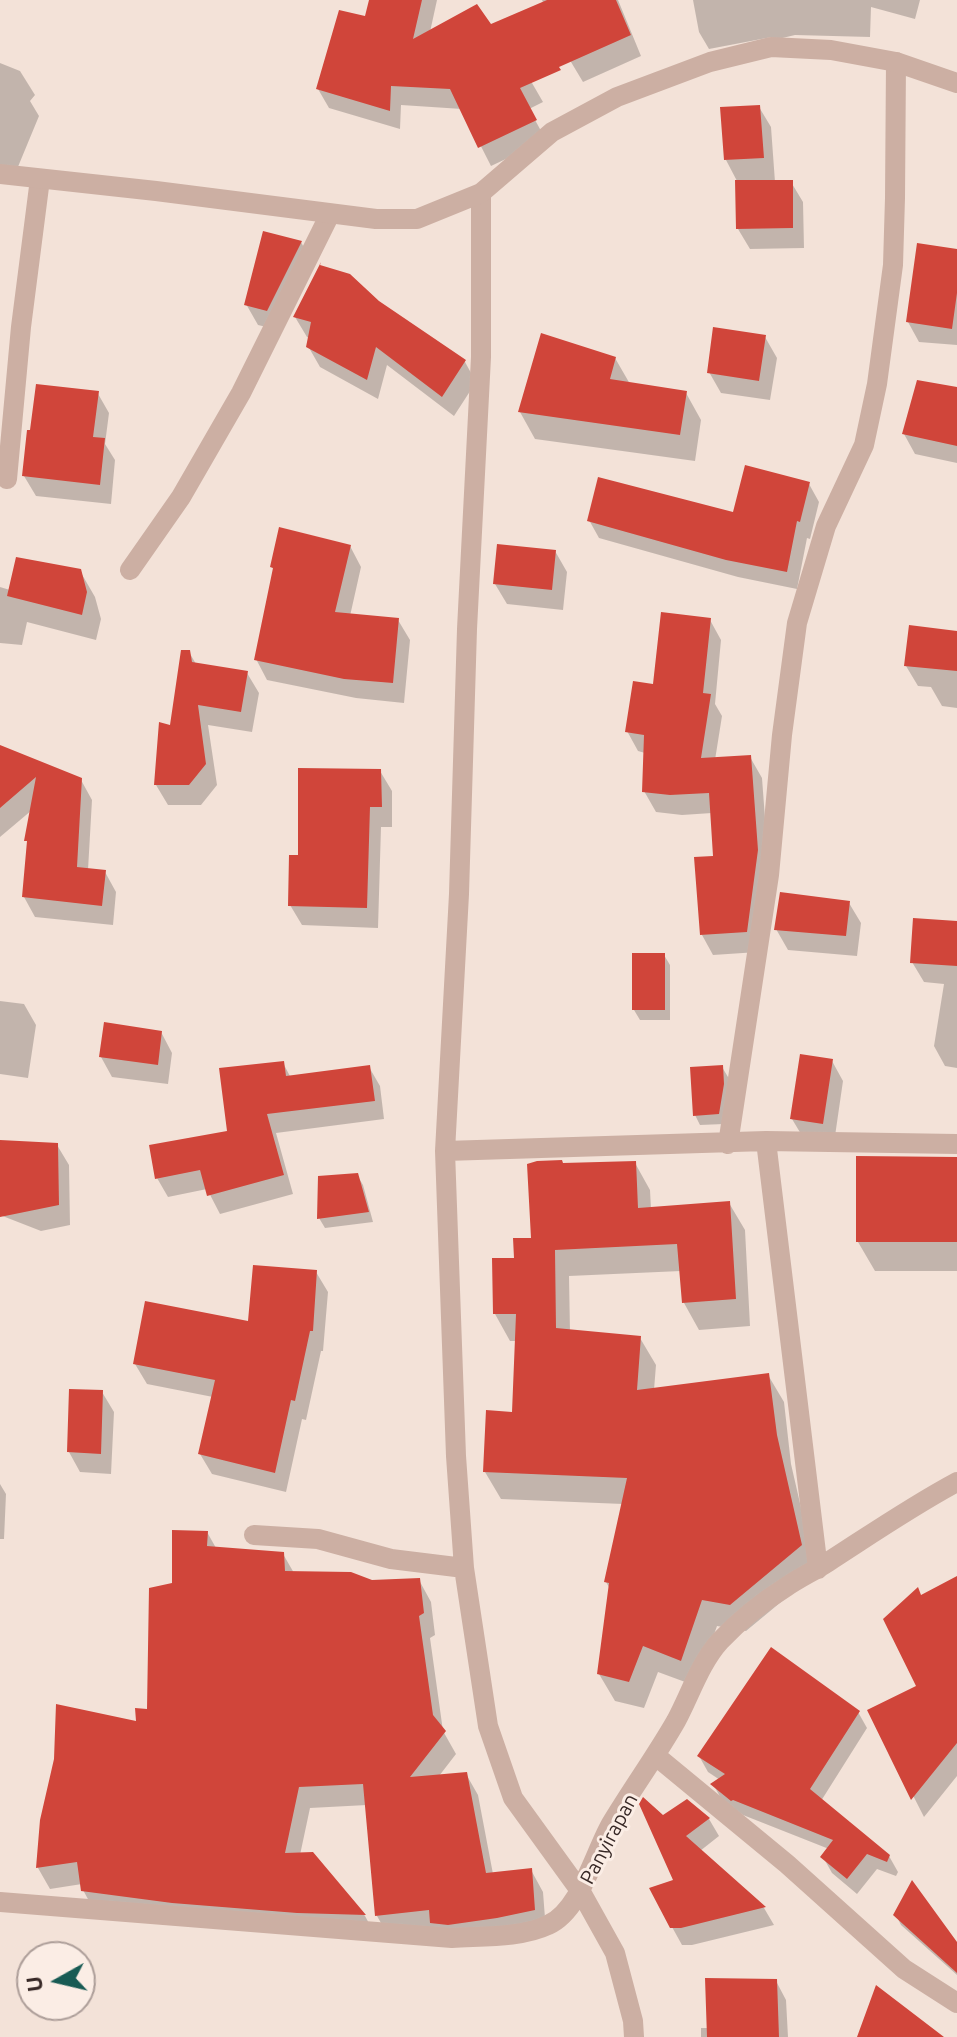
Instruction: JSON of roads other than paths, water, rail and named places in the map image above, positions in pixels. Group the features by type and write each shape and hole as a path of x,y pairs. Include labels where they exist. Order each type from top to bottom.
{"street":[{"path":"0,174 376,219 417,219 481,193 552,132 617,97 710,62 771,47 831,50 896,62 957,83"},
{"path":"728,1144 769,875 782,735 797,623 826,526 864,445 877,384 893,265 896,62"},
{"path":"7,479 21,327 40,179"},
{"path":"481,193 481,357 445,1151 456,1456 464,1568 488,1726 513,1798 581,1892 615,1953 633,2021 634,2037"},
{"path":"130,570 181,497 241,393 330,214"},
{"path":"445,1151 766,1141 957,1144"},
{"path":"766,1141 818,1569"},
{"name":"Panyirapan","path":"0,1902 452,1938 536,1930 558,1920 581,1892 611,1825 656,1756 719,1643 759,1605 788,1585 957,1482"},
{"path":"254,1535 318,1539 391,1559 464,1568"},
{"path":"656,1756 787,1864 904,1969 957,2003"}]}
